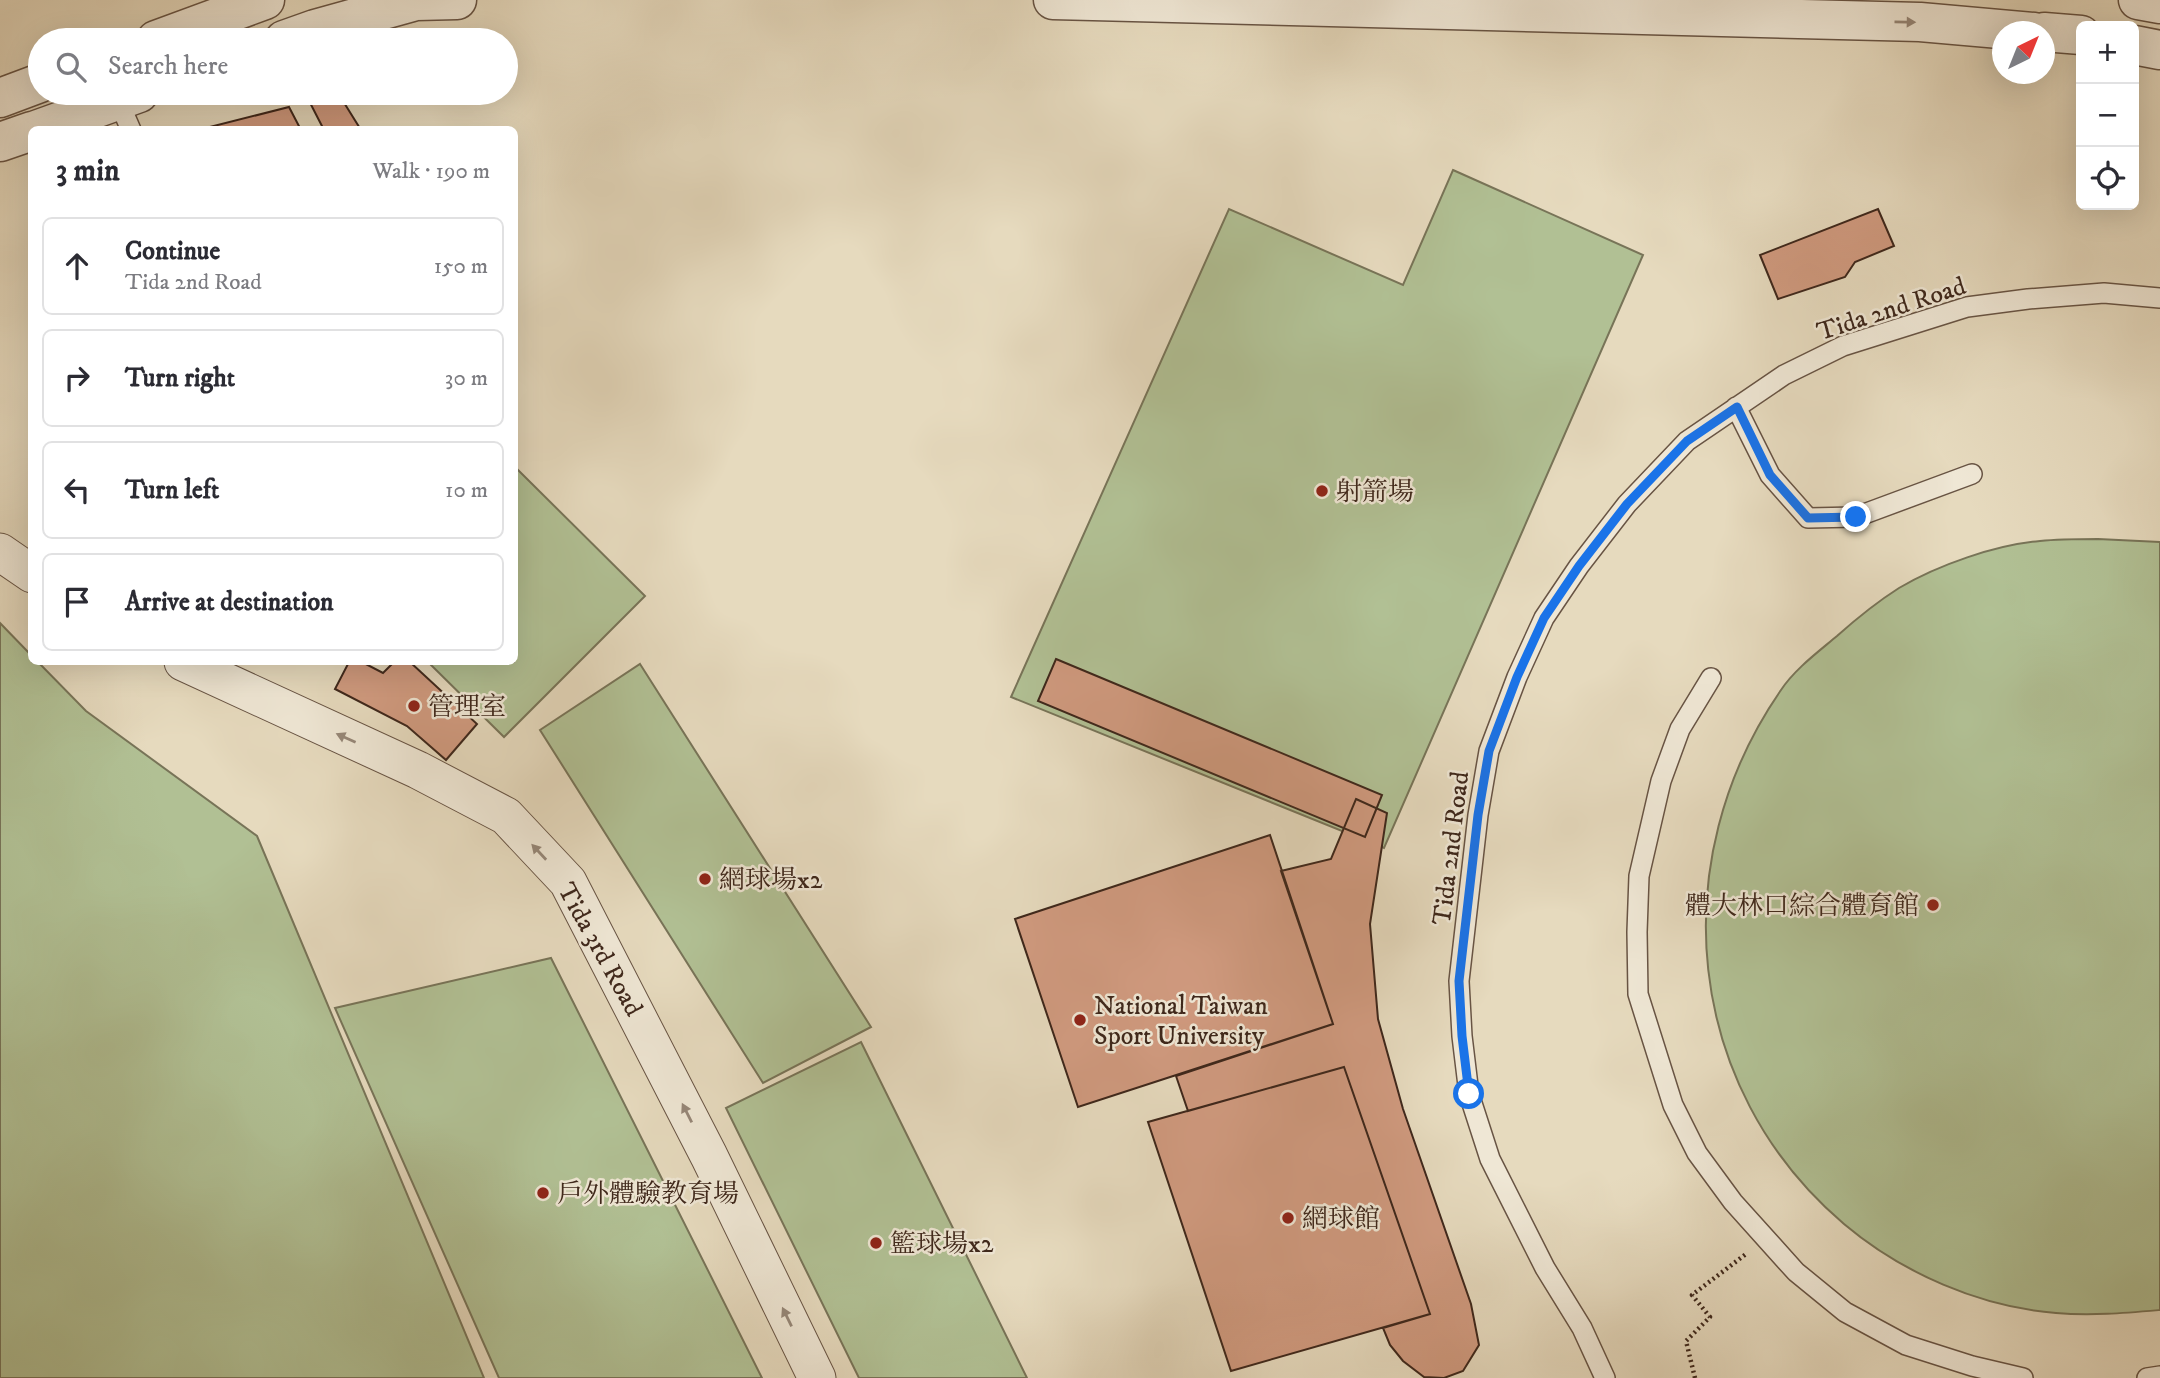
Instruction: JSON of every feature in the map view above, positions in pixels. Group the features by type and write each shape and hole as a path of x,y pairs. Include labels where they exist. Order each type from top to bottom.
{"street":[{"path":"188,28 264,0"},
{"path":"319,28 416,1 457,0"},
{"path":"1053,0 1920,22 1992,28"},
{"path":"2138,0 2160,4"},
{"path":"2055,33 2076,35"},
{"path":"2139,46 2160,50"},
{"path":"0,97 28,87"},
{"path":"51,126 129,107"},
{"path":"0,142 28,132"},
{"path":"0,552 28,572"},
{"name":"Tida 3rd Road","path":"190,665 418,770 506,816 568,882 703,1144 817,1378"}],"lane":[{"name":"Tida 2nd Road","path":"1605,1378 1582,1328 1545,1268 1490,1159 1469,1094 1462,1036 1459,981 1478,815 1489,751 1517,677 1544,618 1579,566 1627,504 1687,441 1784,376 1843,346 1967,307 2104,293 2160,298"},
{"path":"1737,407 1770,475 1808,518 1856,517 1972,474"},
{"path":"1711,678 1680,729 1661,781 1639,876 1638,994 1673,1105 1698,1153 1733,1202 1796,1272 1845,1312 1906,1345 1972,1366 2023,1378"},
{"path":"2147,1378 2160,1376"}],"path":[{"path":"1695,1378 1686,1341 1710,1317 1692,1294 1766,1238"}],"green space":[{"name":"射箭場","path":"1453,170 1643,255 1384,848 1011,697 1229,209 1403,285"},
{"path":"518,470 645,596 504,737 431,665 518,665"},
{"name":"體大林口綜合體育館","path":"2098,539 2160,542 2160,1310 2069,1314 1999,1303 1943,1285 1917,1272 1891,1258 1844,1224 1791,1169 1750,1107 1723,1040 1708,970 1707,898 1719,826 1743,756 1781,690 1807,661 1883,599 1931,572 1967,557 2023,543"},
{"path":"0,623 28,652 28,665 41,665 86,711 257,836 484,1378 0,1378"},
{"name":"網球場x2","path":"640,664 871,1027 763,1083 540,730"},
{"name":"戶外體驗教育場","path":"551,958 762,1378 499,1378 335,1008"},
{"name":"籃球場x2","path":"861,1042 1027,1378 859,1378 726,1108"}],"building":[{"path":"311,105 345,105 359,126 322,126"},
{"path":"289,107 299,126 214,126"},
{"path":"1878,209 1894,246 1855,262 1845,277 1778,299 1760,255"},
{"path":"1056,659 1382,795 1365,837 1038,701"},
{"name":"管理室","path":"347,665 368,665 383,673 391,665 413,665 477,724 446,760 407,726 335,689"},
{"path":"1356,799 1387,813 1370,924 1378,1019 1403,1109 1471,1304 1479,1345 1463,1371 1444,1378 1424,1377 1403,1361 1390,1345 1383,1328 1430,1314 1344,1067 1188,1111 1176,1076 1333,1024 1281,871 1331,859"},
{"path":"1270,835 1333,1024 1078,1107 1015,919"},
{"name":"網球館","path":"1344,1067 1430,1314 1231,1371 1148,1122"}],"place":[{"name":"射箭場","path":"1322,491"},
{"name":"管理室","path":"414,706"},
{"name":"網球場x2","path":"705,879"},
{"name":"體大林口綜合體育館","path":"1933,905"},
{"name":"National Taiwan Sport University","path":"1080,1020"},
{"name":"戶外體驗教育場","path":"543,1193"},
{"name":"網球館","path":"1288,1218"},
{"name":"籃球場x2","path":"876,1243"}],"route":[{"path":"1469,1094 1459,981 1478,815 1489,751 1517,677 1544,618 1579,566 1627,504 1687,441 1737,407 1770,475 1808,518 1856,517"}]}
